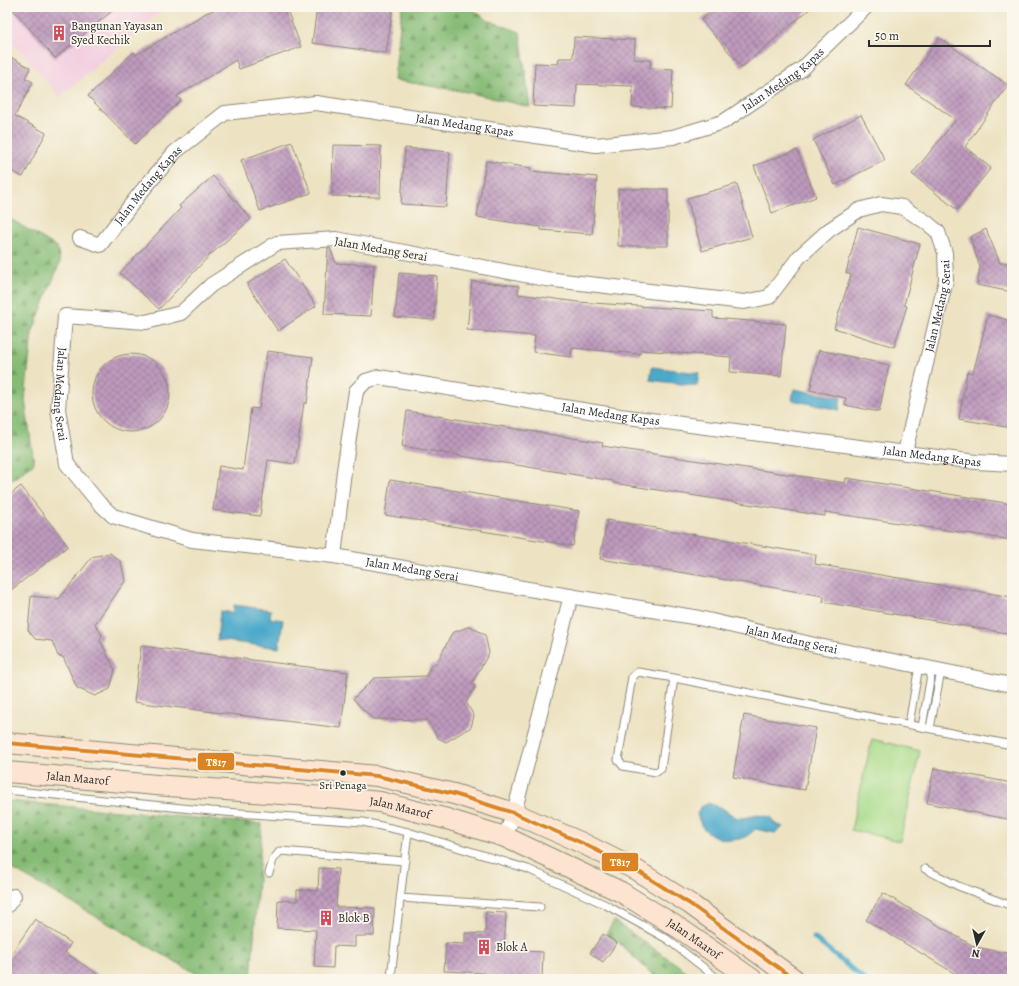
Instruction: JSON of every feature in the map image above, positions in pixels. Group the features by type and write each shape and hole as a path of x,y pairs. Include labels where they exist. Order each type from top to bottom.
{"main road":[{"name":"Jalan Maarof","path":"7,743 377,776 454,794 514,813 582,843 636,870 690,904 794,979"},
{"name":"Jalan Maarof","path":"7,772 380,802 447,819 505,837 621,892 682,930 752,979"}],"street":[{"name":"Jalan Medang Kapas","path":"80,238 100,245 141,192 175,152 225,114 316,103 596,145 673,137 723,122 760,98 802,69 866,7"},
{"name":"Jalan Medang Serai","path":"905,452 946,280 945,253 938,232 926,222 902,207 881,204 859,210 829,230 798,257 769,297 744,302 546,279 336,240 277,243 211,285 180,313 167,317 146,322 65,316 58,409 67,464 98,502 113,516 192,540 334,556 698,618 818,646 1012,685"},
{"name":"Jalan Medang Kapas","path":"334,556 344,471 356,391 366,381 378,377 620,416 1012,464"},
{"path":"505,837 514,813 571,596"}],"lane":[{"path":"908,724 931,669"},
{"path":"922,726 931,669"},
{"path":"930,728 931,669"},
{"path":"674,678 661,769 656,772 623,766 618,760 632,677 638,672 674,678 922,726 1012,745"},
{"path":"7,790 211,811 363,822 408,832 528,869 606,905 667,939 718,979"},
{"path":"391,977 408,832"},
{"path":"269,873 272,860 280,852 404,861"},
{"path":"925,869 958,886 1012,906"},
{"path":"400,898 540,907"}],"shaded area":[{"path":"7,7 166,7 60,97 7,36"}],"green space":[{"path":"402,7 470,7 487,20 520,32 530,107 467,92 394,80"},
{"path":"7,217 57,247 60,262 32,333 25,400 34,463 7,484"},
{"path":"872,739 920,751 900,841 851,830"},
{"path":"7,801 262,824 251,979 206,979 7,866"},
{"path":"614,921 698,979 657,979 618,942 606,934"}],"water":[{"path":"652,367 699,373 697,386 650,380"},
{"path":"794,389 841,398 839,410 792,400"},
{"path":"234,605 271,610 270,618 283,620 279,648 217,640 220,611 233,613"},
{"path":"708,803 722,808 735,817 743,818 758,815 771,817 774,823 783,827 775,833 755,829 744,838 730,840 716,837 704,829 697,814 700,808"}],"building":[{"name":"Bangunan Yayasan Syed Kechik","path":"11,7 117,7 55,58"},
{"path":"221,7 286,7 301,47 239,69 236,60 177,96 181,100 135,144 88,96 134,52 136,55 206,13"},
{"path":"317,7 393,7 386,53 312,43"},
{"path":"717,7 812,7 742,67 701,20"},
{"path":"574,37 635,40 634,59 651,60 650,68 673,69 671,109 632,107 633,86 577,84 576,108 533,106 535,63 558,64 559,58 573,58"},
{"path":"939,38 1008,85 965,147 991,168 957,210 912,174 956,120 906,85"},
{"path":"7,55 30,68 25,78 33,82 15,116 46,133 23,177 7,169"},
{"path":"861,115 885,160 835,185 813,140"},
{"path":"292,142 311,193 260,211 241,160"},
{"path":"333,145 381,146 380,197 332,196"},
{"path":"405,148 450,152 446,207 401,204"},
{"path":"797,150 816,197 772,213 754,166"},
{"path":"486,161 531,168 530,171 597,177 592,234 541,230 541,227 477,217"},
{"path":"213,176 251,219 209,256 159,309 120,273 181,208 179,206"},
{"path":"737,184 752,237 702,251 687,198"},
{"path":"618,189 668,189 668,246 618,246"},
{"path":"858,227 920,244 904,305 907,306 894,347 834,328 851,275 846,273"},
{"path":"986,229 1000,263 1012,263 1012,292 977,285 980,267 970,237"},
{"path":"328,248 330,248 336,263 374,265 371,316 324,314"},
{"path":"285,259 316,306 278,331 247,284"},
{"path":"399,273 437,276 434,320 395,317"},
{"path":"472,281 519,286 518,294 578,302 713,311 713,318 786,324 781,376 730,372 731,357 641,350 640,354 572,348 571,357 533,352 535,336 467,330"},
{"path":"988,315 1012,321 1012,428 959,419 967,372 973,373"},
{"path":"819,350 889,365 879,412 845,405 846,398 810,390"},
{"path":"267,351 313,357 307,403 304,403 295,464 268,460 260,516 213,510 219,466 243,470 251,408 259,409"},
{"path":"123,354 139,354 153,360 164,371 170,385 170,401 164,415 153,426 139,432 123,432 109,426 98,415 92,401 92,385 98,371 109,360"},
{"path":"407,411 603,443 602,446 845,483 846,478 1012,504 1012,540 825,512 825,516 613,483 613,481 402,446"},
{"path":"390,480 579,511 573,546 385,515"},
{"path":"21,486 68,546 7,593 7,497"},
{"path":"607,520 816,555 815,564 1012,597 1012,634 823,602 824,596 600,559"},
{"path":"110,553 121,562 125,581 95,624 102,635 100,640 115,670 110,689 95,696 77,688 63,657 58,656 52,641 35,639 28,630 31,596 59,599 92,557"},
{"path":"470,626 485,635 489,653 472,683 475,687 466,702 474,716 471,727 446,742 438,738 427,720 373,719 353,699 374,678 426,676 431,665 437,663 452,633"},
{"path":"141,646 348,672 341,728 134,702"},
{"path":"744,715 816,728 805,790 733,777"},
{"path":"934,768 1012,783 1012,820 927,803"},
{"name":"Blok B","path":"319,868 338,869 336,907 375,908 374,936 355,936 355,947 334,946 333,968 314,967 316,930 277,928 278,900 297,901 297,890 318,891"},
{"path":"883,893 975,947 1012,954 1012,979 964,979 866,920"},
{"name":"Blok A","path":"486,912 506,913 504,950 543,952 542,979 484,979 484,973 444,971 446,943 465,944 465,933 485,934"},
{"path":"35,919 71,943 65,952 104,979 7,979 7,960"},
{"path":"603,934 617,943 603,962 590,953"}],"waterway":[{"path":"814,938 864,979"}],"transit line":[{"name":"T817","path":"7,743 377,776 454,794 514,813 582,843 636,870 690,904 794,979"}],"place":[{"name":"Bangunan Yayasan Syed Kechik","path":"59,33"},
{"name":"Sri Penaga","path":"343,773"},
{"name":"Blok B","path":"326,918"},
{"name":"Blok A","path":"484,947"}]}
